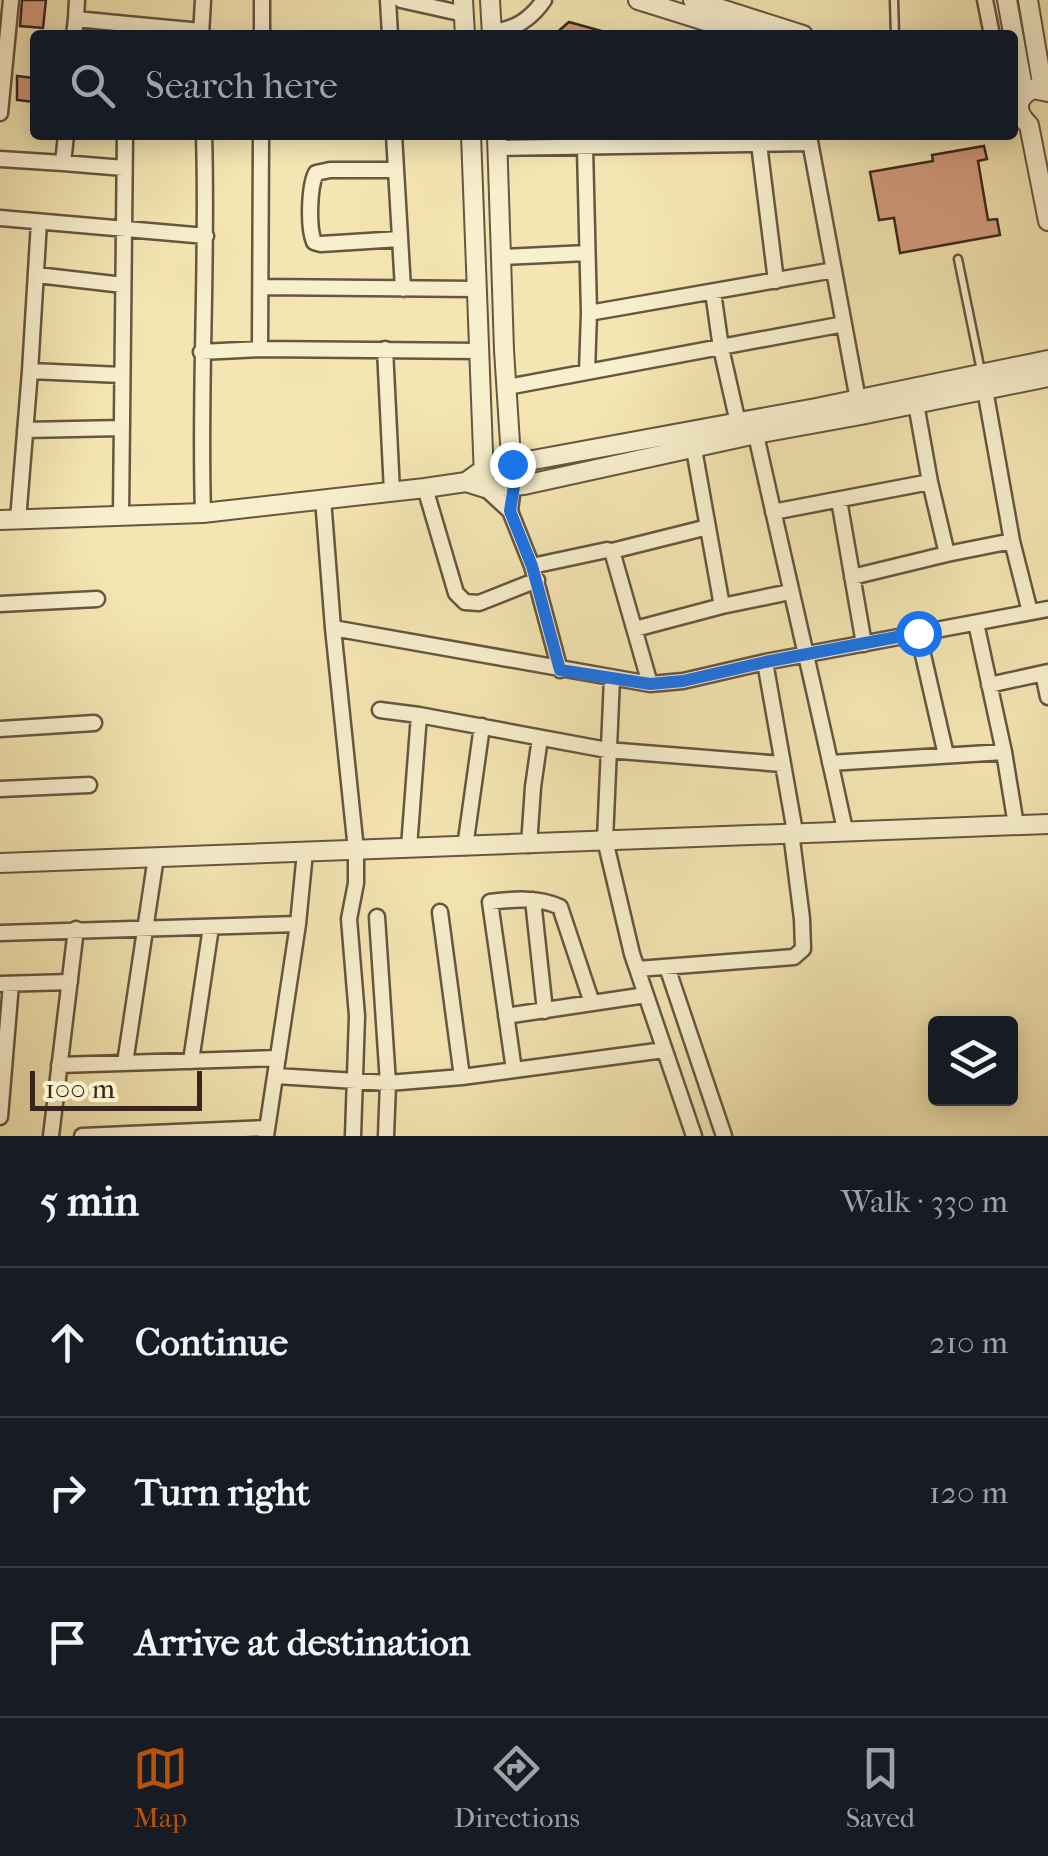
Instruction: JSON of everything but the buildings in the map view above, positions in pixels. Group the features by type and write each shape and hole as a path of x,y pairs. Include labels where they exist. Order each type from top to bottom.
{"street":[{"path":"0,113 11,0"},
{"path":"75,30 77,0"},
{"path":"201,30 204,0"},
{"path":"262,0 262,30"},
{"path":"388,0 390,30"},
{"path":"401,0 464,7"},
{"path":"490,0 492,30"},
{"path":"505,30 526,22 544,0"},
{"path":"638,0 734,30"},
{"path":"693,0 786,30"},
{"path":"985,0 991,30"},
{"path":"1007,0 1013,30"},
{"path":"1028,0 1029,105"},
{"path":"76,19 126,30"},
{"path":"1018,52 1048,221"},
{"path":"63,163 65,140"},
{"path":"122,515 125,140"},
{"path":"203,513 200,442 206,236 204,140"},
{"path":"260,349 261,140"},
{"path":"394,140 402,289"},
{"path":"472,140 484,469 475,485"},
{"path":"560,670 535,573 510,511 514,486 497,141 585,148 799,140"},
{"path":"809,140 858,400"},
{"path":"759,144 776,281"},
{"path":"585,148 587,372"},
{"path":"0,159 124,168"},
{"path":"396,170 316,172 312,182 311,230 314,242 321,244 400,239"},
{"path":"0,218 206,236"},
{"path":"39,222 25,430 9,520 203,513 425,488 514,486 858,400 983,381 1048,377"},
{"path":"502,258 587,253"},
{"path":"588,314 834,270"},
{"path":"36,275 123,285"},
{"path":"260,287 477,289"},
{"path":"713,292 721,348 749,426 807,654 844,830"},
{"path":"507,387 844,324"},
{"path":"386,349 392,492"},
{"path":"202,352 480,351"},
{"path":"749,426 916,404 1048,360"},
{"path":"30,371 122,376"},
{"path":"983,381 1012,541 1030,612"},
{"path":"916,404 947,554"},
{"path":"25,430 122,428"},
{"path":"484,469 692,440"},
{"path":"692,440 722,606"},
{"path":"772,512 930,482"},
{"path":"475,485 510,511"},
{"path":"425,488 456,593 465,602 479,603 535,573 607,550 708,526"},
{"path":"323,499 356,850 356,883 349,918 357,1016 352,1136"},
{"path":"839,500 864,644"},
{"path":"852,577 1012,541"},
{"path":"612,551 650,684"},
{"path":"635,629 790,592"},
{"path":"0,604 98,599"},
{"path":"334,628 650,684 683,681 1048,609"},
{"path":"976,622 1016,825"},
{"path":"918,633 946,756"},
{"path":"637,969 794,957 803,949 793,832 765,662"},
{"path":"990,685 1046,672 1048,696"},
{"path":"612,678 605,840 637,969 694,1136"},
{"path":"380,710 607,750 782,764"},
{"path":"409,847 419,714"},
{"path":"0,728 94,723"},
{"path":"465,847 482,726"},
{"path":"529,844 540,738"},
{"path":"830,763 1004,752"},
{"path":"0,789 89,786"},
{"path":"0,862 1048,824"},
{"path":"82,1136 267,1132 306,852"},
{"path":"125,1064 156,857"},
{"path":"514,1070 490,902 532,900 560,906 592,1003"},
{"path":"532,900 545,1010"},
{"path":"440,912 462,1077"},
{"path":"377,917 388,1083 386,1136"},
{"path":"0,932 298,924"},
{"path":"190,1061 211,927"},
{"path":"52,1136 76,929"},
{"path":"667,967 724,1136"},
{"path":"0,1117 6,984 70,982"},
{"path":"506,1016 646,995"},
{"path":"276,1076 388,1083 664,1050"},
{"path":"60,1064 278,1058"}],"lane":[{"path":"894,0 895,30"},
{"path":"958,259 983,381"}],"route":[{"path":"512,464 510,511 532,566 560,670 650,684 683,681 918,633"}]}
